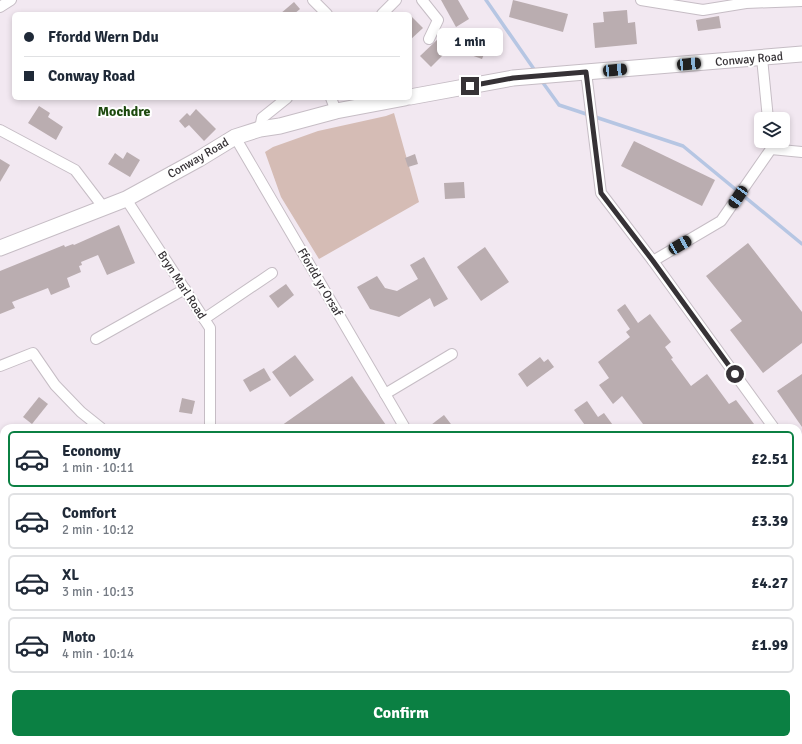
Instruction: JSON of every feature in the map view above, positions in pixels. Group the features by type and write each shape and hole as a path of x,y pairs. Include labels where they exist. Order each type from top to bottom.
{"main road":[{"name":"Conway Road","path":"412,97 513,78 802,54"},
{"name":"Conway Road","path":"0,248 126,199 199,159 235,136 260,129 280,126 333,104 381,100"}],"street":[{"path":"0,7 11,0"},
{"path":"313,0 325,12"},
{"path":"384,12 396,0"},
{"path":"422,0 438,20 429,39"},
{"path":"641,0 703,10 746,3 802,1"},
{"path":"762,58 767,112"},
{"path":"586,72 601,193 653,261 771,424"},
{"path":"260,129 262,118 284,100"},
{"path":"0,130 75,170 104,208"},
{"name":"Ffordd yr Orsaf","path":"235,136 403,424"},
{"path":"653,261 721,221 769,148"},
{"path":"784,148 802,152"},
{"name":"Bryn Marl Road","path":"126,199 210,328 210,424"},
{"path":"204,320 272,273"},
{"path":"96,339 185,290"},
{"path":"0,366 33,353 55,384 81,412 96,424"},
{"path":"385,394 452,354"}],"shaded area":[{"path":"394,113 419,202 319,259 281,197 265,152 273,147 318,131"}],"building":[{"path":"441,0 458,0 469,19 456,27"},
{"path":"513,0 568,14 563,32 509,17"},
{"path":"294,2 300,9 296,12 282,12"},
{"path":"627,10 628,23 635,22 637,44 595,48 593,23 604,22 603,12"},
{"path":"719,16 721,28 698,31 696,20"},
{"path":"412,17 423,28 412,38"},
{"path":"455,35 487,47 482,59 451,48"},
{"path":"439,38 449,49 431,67 420,56"},
{"path":"39,106 50,113 48,117 63,127 56,140 28,123"},
{"path":"196,109 216,129 204,141 189,125 185,128 179,121 187,113 190,116"},
{"path":"634,141 715,180 702,206 621,166"},
{"path":"127,152 140,160 130,177 108,164 115,153 123,159"},
{"path":"415,154 418,164 408,167 405,158"},
{"path":"0,159 10,165 0,182"},
{"path":"464,182 465,198 445,199 444,183"},
{"path":"119,225 135,263 107,275 98,255 81,262 82,265 79,266 81,272 67,278 70,287 51,295 48,288 12,302 15,308 0,314 0,271 64,245 65,247 74,245"},
{"path":"748,243 802,312 802,343 763,373 730,330 742,321 706,276"},
{"path":"485,247 509,282 481,301 457,267"},
{"path":"424,257 448,299 434,307 430,298 399,317 370,309 357,287 377,276 385,288 397,291 418,279 410,265"},
{"path":"286,284 294,295 278,308 269,296"},
{"path":"625,304 638,323 650,314 671,342 665,347 673,358 671,359 691,386 707,374 729,404 736,400 754,424 643,424 622,396 613,404 599,385 609,378 598,362 630,337 626,332 630,329 617,310"},
{"path":"295,355 314,380 290,397 272,372"},
{"path":"540,357 544,362 548,359 554,367 527,387 518,374"},
{"path":"264,368 271,380 250,392 243,380"},
{"path":"802,374 802,424 800,424 777,391"},
{"path":"352,376 385,424 284,424"},
{"path":"39,397 48,404 32,424 23,417"},
{"path":"182,398 195,401 192,414 179,412"},
{"path":"587,401 598,417 604,413 612,424 584,424 574,410"},
{"path":"444,415 451,424 432,424"}],"waterway":[{"path":"486,0 536,72"},
{"path":"541,80 559,105 683,146 802,244"}],"district":[{"name":"Mochdre","path":"124,111"}],"route":[{"path":"470,86 513,78 586,72 601,193 653,261 735,374"}]}
